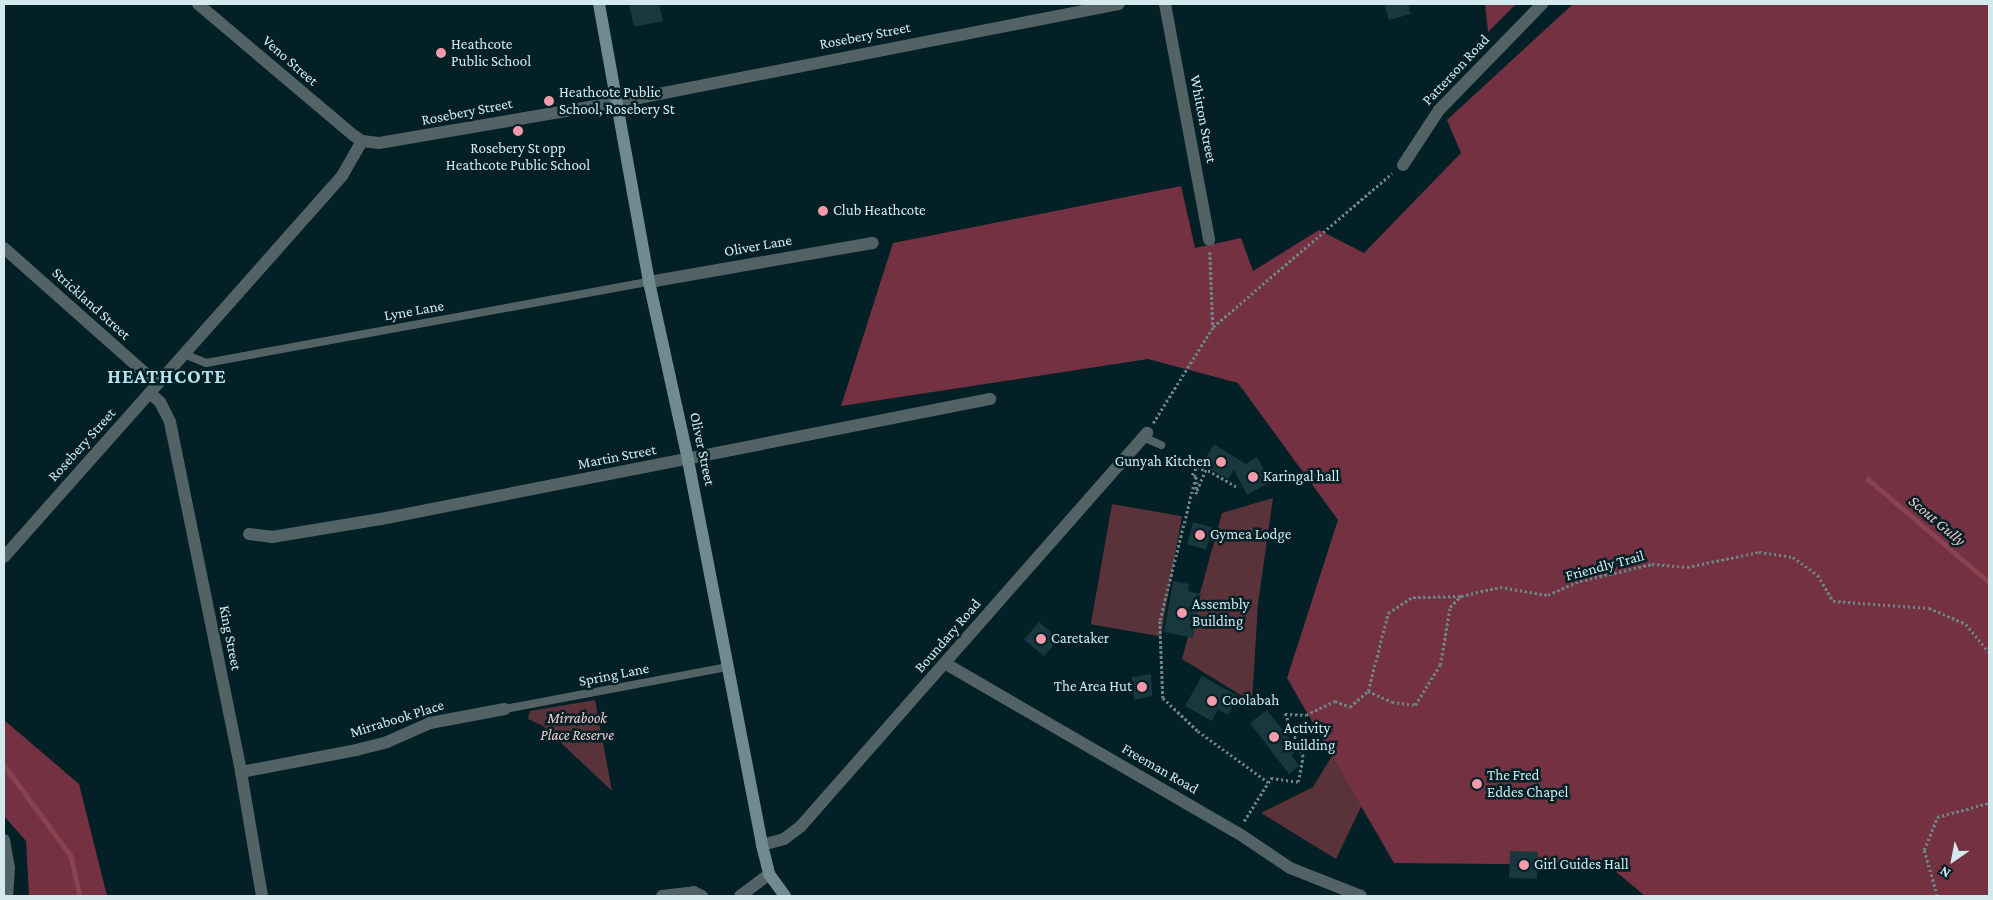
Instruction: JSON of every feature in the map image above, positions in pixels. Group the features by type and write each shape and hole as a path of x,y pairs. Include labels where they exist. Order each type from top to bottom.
{"street":[{"name":"Veno Street","path":"198,4 362,141"},
{"name":"Oliver Street","path":"599,4 649,282 688,460 762,845 769,874 785,896"},
{"name":"Rosebery Street","path":"4,557 342,176 362,141 391,143 618,102 1118,4"},
{"name":"Whitton Street","path":"1165,4 1209,240"},
{"name":"Patterson Road","path":"1403,165 1414,143 1439,110 1542,4"},
{"name":"Oliver Lane","path":"649,282 873,243"},
{"name":"Strickland Street","path":"4,248 154,388"},
{"name":"King Street","path":"154,388 170,422 240,772 262,896"},
{"name":"Martin Street","path":"249,534 281,536 688,460 990,399"},
{"name":"Boundary Road","path":"762,845 784,839 801,826 946,664 1145,435"},
{"name":"Freeman Road","path":"946,664 1238,833 1290,868 1361,896"},
{"name":"Mirrabook Place","path":"240,772 372,746 430,723 505,709"},
{"path":"4,840 9,868 7,896"},
{"path":"740,896 769,874"},
{"path":"662,896 694,892 702,896"}],"lane":[{"name":"Lyne Lane","path":"184,354 206,363 649,282"},
{"path":"1145,435 1161,444"},
{"name":"Spring Lane","path":"505,709 728,667"}],"path":[{"path":"1145,435 1213,327 1403,165"},
{"path":"1209,240 1213,327"},
{"path":"1206,471 1196,494 1196,477 1192,475 1197,466 1236,487"},
{"path":"1196,477 1160,621 1163,698 1198,731 1268,782"},
{"name":"Friendly Trail","path":"1368,691 1388,613 1413,597 1461,596 1500,587 1548,595 1580,582 1652,564 1687,567 1759,552 1793,557 1818,575 1833,601 1888,603 1928,608 1966,624 1989,652"},
{"path":"1238,833 1271,778 1298,782 1303,756 1285,714 1306,715 1335,701 1350,707 1368,691 1392,702 1415,705 1440,665 1450,607 1461,596"},
{"path":"1937,896 1924,850 1937,818 1989,803"}],"green space":[{"path":"1273,498 1258,604 1252,702 1182,659 1222,513"},
{"path":"1112,504 1182,516 1161,636 1091,624"},
{"name":"Mirrabook Place Reserve","path":"595,700 612,791 543,726 528,719 530,711"},
{"path":"1349,728 1372,784 1336,859 1261,813 1313,787"}],"shaded area":[{"path":"1485,4 1516,4 1488,32"},
{"path":"1573,4 1989,4 1989,896 1645,896 1608,865 1394,863 1287,678 1338,520 1238,383 1148,359 841,406 893,243 1181,186 1195,248 1241,238 1253,271 1319,230 1364,253 1461,153 1447,120"},
{"path":"4,720 79,784 107,896 29,896 26,841 4,816"}],"building":[{"path":"629,4 659,4 663,21 634,27"},
{"path":"1384,4 1408,4 1411,14 1389,20"},
{"path":"1214,444 1246,464 1257,457 1271,482 1247,495 1234,470 1228,479 1202,464"},
{"name":"Gymea Lodge","path":"1193,522 1212,527 1206,549 1187,544"},
{"name":"Assembly Building","path":"1173,581 1189,584 1188,591 1201,594 1193,638 1164,632"},
{"name":"Caretaker","path":"1039,622 1059,639 1044,656 1024,640"},
{"name":"The Area Hut","path":"1151,674 1152,696 1134,700 1132,677"},
{"name":"Coolabah","path":"1202,676 1238,696 1228,715 1218,709 1212,721 1185,706"},
{"name":"Activity Building","path":"1267,710 1298,750 1291,755 1299,766 1289,774 1250,723"},
{"name":"Girl Guides Hall","path":"1510,851 1538,852 1537,879 1509,878"}],"waterway":[{"name":"Scout Gully","path":"1868,479 1989,582"},
{"path":"4,765 71,856 80,896"}],"place":[{"name":"Heathcote Public School","path":"441,53"},
{"name":"Heathcote Public School, Rosebery St","path":"549,101"},
{"name":"Rosebery St opp Heathcote Public School","path":"518,131"},
{"name":"Club Heathcote","path":"823,211"},
{"name":"Gunyah Kitchen","path":"1221,462"},
{"name":"Karingal hall","path":"1253,477"},
{"name":"Gymea Lodge","path":"1200,535"},
{"name":"Assembly Building","path":"1182,613"},
{"name":"Caretaker","path":"1041,639"},
{"name":"The Area Hut","path":"1142,687"},
{"name":"Coolabah","path":"1212,701"},
{"name":"Activity Building","path":"1274,737"},
{"name":"The Fred Eddes Chapel","path":"1477,784"},
{"name":"Girl Guides Hall","path":"1524,865"}],"district":[{"name":"HEATHCOTE","path":"167,376"}]}
